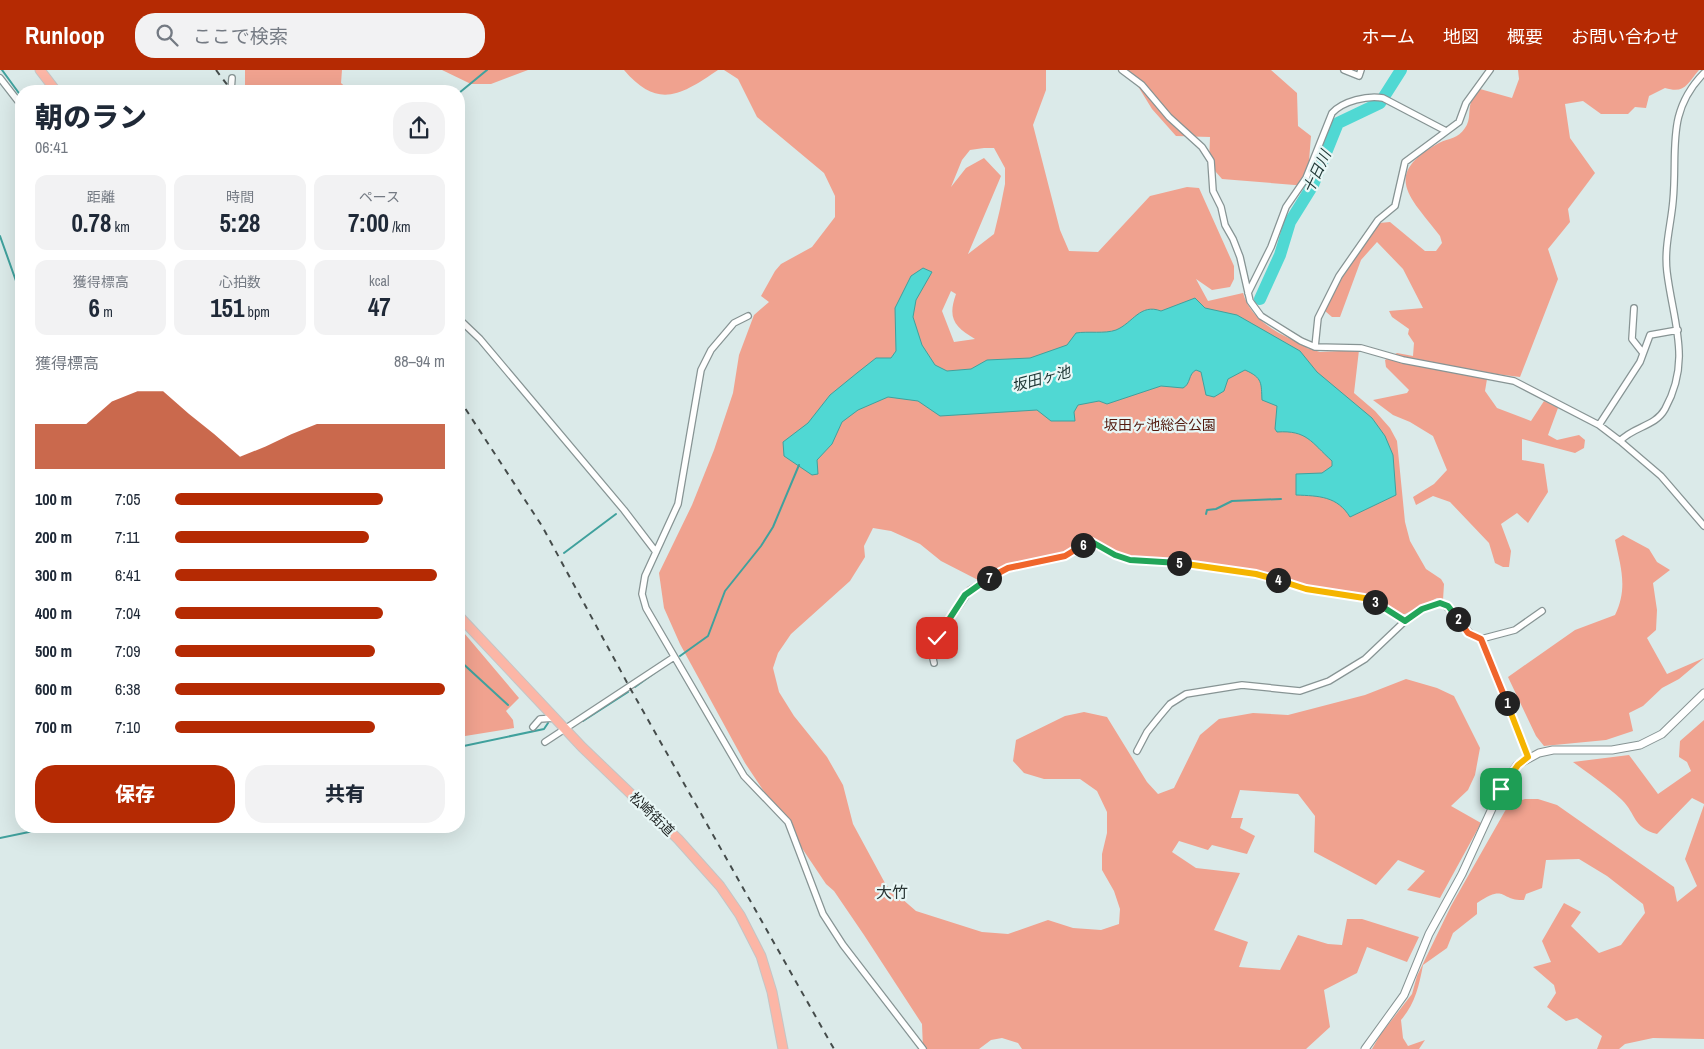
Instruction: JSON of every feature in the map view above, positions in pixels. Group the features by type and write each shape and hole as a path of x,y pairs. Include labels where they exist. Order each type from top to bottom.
{"main road":[{"path":"40,70 51,85"},
{"name":"松崎街道","path":"465,622 555,718 678,839 729,899 752,936 761,956 772,992 784,1049"}],"street":[{"path":"1122,70 1142,85 1169,117 1202,147 1211,162 1213,191 1221,207 1225,225 1240,257 1250,301 1261,316 1301,341 1315,347 1361,348 1403,360 1514,381 1599,425 1620,441 1661,476 1704,526"},
{"path":"1344,70 1355,76 1359,76 1362,70"},
{"path":"1315,347 1318,318 1340,276 1378,220 1395,206 1406,162 1459,122 1466,103 1490,70"},
{"path":"1620,441 1631,432 1652,424 1665,410 1679,371 1678,330 1666,263 1667,241 1674,200 1675,134 1685,97 1692,84 1704,73"},
{"path":"0,78 15,98"},
{"path":"231,85 232,78"},
{"path":"1248,293 1271,247 1280,220 1306,178 1332,113 1338,107 1368,98 1383,98 1446,131"},
{"path":"1634,308 1632,339 1643,353"},
{"path":"748,316 734,323 725,332 711,350 701,370 678,504 645,576 642,594 653,623 744,776 788,822 823,914 843,945 923,1049"},
{"path":"465,325 480,339 624,510 656,552"},
{"path":"1599,425 1640,362 1650,335 1678,330"},
{"path":"934,663 932,654 937,638 970,590 1008,568 1065,556 1090,542 1115,555 1130,560 1175,562 1256,574 1306,589 1364,598 1378,603 1405,621"},
{"path":"1137,751 1147,732 1170,704 1186,694 1242,686 1300,691 1329,681 1365,659 1405,621 1422,609 1440,603 1448,606 1468,633 1481,639 1515,630 1542,612"},
{"path":"1481,639 1528,757"},
{"path":"545,742 674,657"},
{"path":"1365,1049 1404,995 1429,934 1462,874 1501,789 1518,765 1528,757 1553,750 1604,751 1640,745 1662,734 1704,693"},
{"path":"533,727 540,719 555,718"}],"green space":[{"path":"245,70 342,70 341,83 343,85 245,85"},
{"path":"442,70 528,70 491,84 471,84"},
{"path":"624,70 718,70 681,92 659,94 636,83"},
{"name":"坂田ヶ池総合公園","path":"724,70 1046,70 1046,90 1033,125 1060,230 1069,251 1098,252 1150,196 1187,187 1199,188 1234,266 1234,279 1230,287 1212,290 1196,279 1208,301 1243,293 1253,312 1268,326 1286,337 1305,345 1307,348 1320,352 1359,350 1354,393 1375,411 1390,428 1397,441 1405,522 1410,541 1426,569 1441,579 1444,584 1443,600 1437,598 1405,614 1400,614 1373,597 1307,586 1254,570 1161,558 1131,557 1088,539 1063,553 1006,564 978,580 941,561 920,544 891,531 873,528 864,546 865,557 850,581 791,634 778,653 773,668 779,692 794,716 827,757 843,785 853,824 886,885 916,911 982,932 1008,934 1048,920 1073,928 1101,930 1119,924 1120,909 1114,891 1102,870 1102,854 1107,833 1107,812 1097,791 1080,779 1044,779 1024,773 1013,761 1016,740 1065,716 1084,712 1107,717 1147,782 1158,794 1174,788 1200,735 1219,719 1253,713 1288,715 1365,695 1406,679 1437,688 1454,696 1480,748 1475,775 1468,790 1451,806 1481,823 1440,898 1407,890 1425,871 1398,860 1376,885 1314,852 1315,816 1298,794 1240,790 1231,818 1243,818 1240,828 1255,836 1247,854 1212,845 1208,850 1179,841 1172,852 1196,868 1240,873 1214,930 1248,942 1239,967 1280,970 1298,935 1328,944 1342,945 1347,919 1362,919 1419,937 1407,962 1367,947 1357,973 1324,990 1330,1027 1306,1049 1022,1049 1018,1043 1002,1038 991,1040 979,1049 923,1049 922,1024 864,935 834,891 826,884 745,763 680,644 664,608 659,573 692,505 714,450 733,393 739,355 754,315 769,302 761,296 781,264 812,247 835,217 835,196 824,173 757,117 738,79","holes":["994,148 1005,168 1005,184 994,234 968,254 1001,176 984,158 966,168 951,187 962,160 970,150","951,291 956,294 952,310 955,321 962,330 975,339 954,342 942,311"]},
{"path":"1128,70 1271,70 1297,93 1298,126 1311,136 1307,186 1222,179 1209,164 1210,137 1176,136 1152,109"},
{"path":"1518,70 1699,70 1681,89 1672,90 1665,88 1649,96 1646,108 1635,107 1628,114 1601,114 1583,101 1565,104 1570,138 1595,173 1568,209 1570,222 1548,249 1558,279 1520,377 1488,373 1485,391 1497,408 1531,421 1544,401 1558,408 1548,435 1557,440 1579,435 1585,440 1584,448 1575,453 1522,439 1522,460 1544,464 1548,492 1528,523 1517,513 1501,524 1511,551 1509,567 1503,567 1495,563 1489,543 1450,502 1433,496 1416,505 1413,497 1434,484 1447,470 1433,436 1410,422 1393,415 1373,400 1407,393 1409,390 1386,367 1385,360 1397,353 1413,356 1414,343 1408,334 1409,329 1392,317 1389,311 1423,308 1403,269 1377,242 1361,260 1340,317 1332,317 1325,311 1342,278 1379,223 1390,222 1425,251 1436,251 1442,243 1440,236 1419,210 1406,187 1406,176 1410,166 1421,155 1439,143 1462,132 1468,122 1471,102 1480,89 1512,98 1519,79"},
{"path":"1623,535 1649,549 1657,562 1670,570 1653,583 1657,610 1656,630 1647,638 1667,674 1704,658 1679,679 1662,688 1643,706 1629,713 1633,731 1606,740 1544,746 1536,736 1508,677 1575,630 1615,615 1621,596 1622,578 1615,540"},
{"path":"465,634 519,698 506,711 513,720 514,728 465,736"},
{"path":"1704,720 1704,804 1692,798 1657,834 1643,828 1622,800 1573,762 1629,755 1658,794 1691,771 1687,762 1679,757 1680,741"},
{"path":"1525,799 1538,799 1557,805 1674,887 1677,902 1697,886 1685,859 1704,805 1704,1039 1653,1038 1625,1044 1619,1049 1597,1049 1602,1036 1577,1018 1566,1021 1547,1007 1556,993 1554,985 1533,967 1551,962 1542,941 1564,903 1581,912 1571,926 1599,953 1621,945 1645,913 1643,904 1607,876 1579,859 1546,860 1542,888 1526,894 1524,900 1516,900 1502,894 1493,894 1477,903 1477,914 1453,933 1447,948 1423,965 1413,1001 1401,1020 1403,1038 1408,1046 1425,1040 1419,1049 1372,1049 1380,1035 1412,994 1417,976 1451,906 1509,804"}],"water":[{"name":"坂田ヶ池","path":"923,268 932,272 916,300 913,317 922,345 935,365 947,371 971,369 987,360 1030,358 1067,345 1076,333 1116,330 1142,312 1154,309 1161,311 1195,298 1205,308 1237,315 1300,351 1317,372 1372,418 1385,436 1393,455 1396,495 1350,517 1339,505 1327,498 1296,495 1296,474 1322,473 1332,466 1332,461 1302,435 1277,432 1275,429 1277,406 1262,400 1260,382 1255,376 1245,370 1228,379 1224,391 1214,397 1206,395 1201,372 1196,370 1183,388 1161,386 1107,404 1099,401 1078,405 1074,412 1075,421 1051,421 1037,410 940,416 918,401 888,397 858,410 842,422 832,444 817,460 818,474 812,475 784,456 783,442 808,423 830,395 876,358 891,358 896,351 895,308 911,276"}],"waterway":[{"path":"2,70 15,88"},
{"path":"465,88 487,70"},
{"name":"十日川","path":"1260,299 1280,255 1290,222 1313,185 1338,123 1380,103 1401,70"},
{"path":"0,236 15,278"},
{"path":"680,656 708,636 725,591 761,546 773,527 799,465"},
{"path":"1206,514 1207,510 1216,509 1232,501 1281,499"},
{"path":"564,553 616,514"},
{"path":"465,666 508,705"},
{"path":"635,687 660,669"},
{"path":"583,721 628,692"},
{"path":"465,746 544,729 548,723"},
{"path":"0,838 24,833"}],"railway":[{"path":"216,70 227,85"},
{"path":"465,408 542,526 630,688 834,1049"}],"district":[{"name":"大竹","path":"892,892"}],"route":[{"path":"937,638 970,590 1002,570 1022,564 1065,556 1090,542 1115,555 1130,560 1175,562 1256,574 1306,589 1364,598 1388,608 1405,621 1422,609 1440,603 1448,606 1468,633 1481,639 1528,757 1510,773 1501,789"}]}
